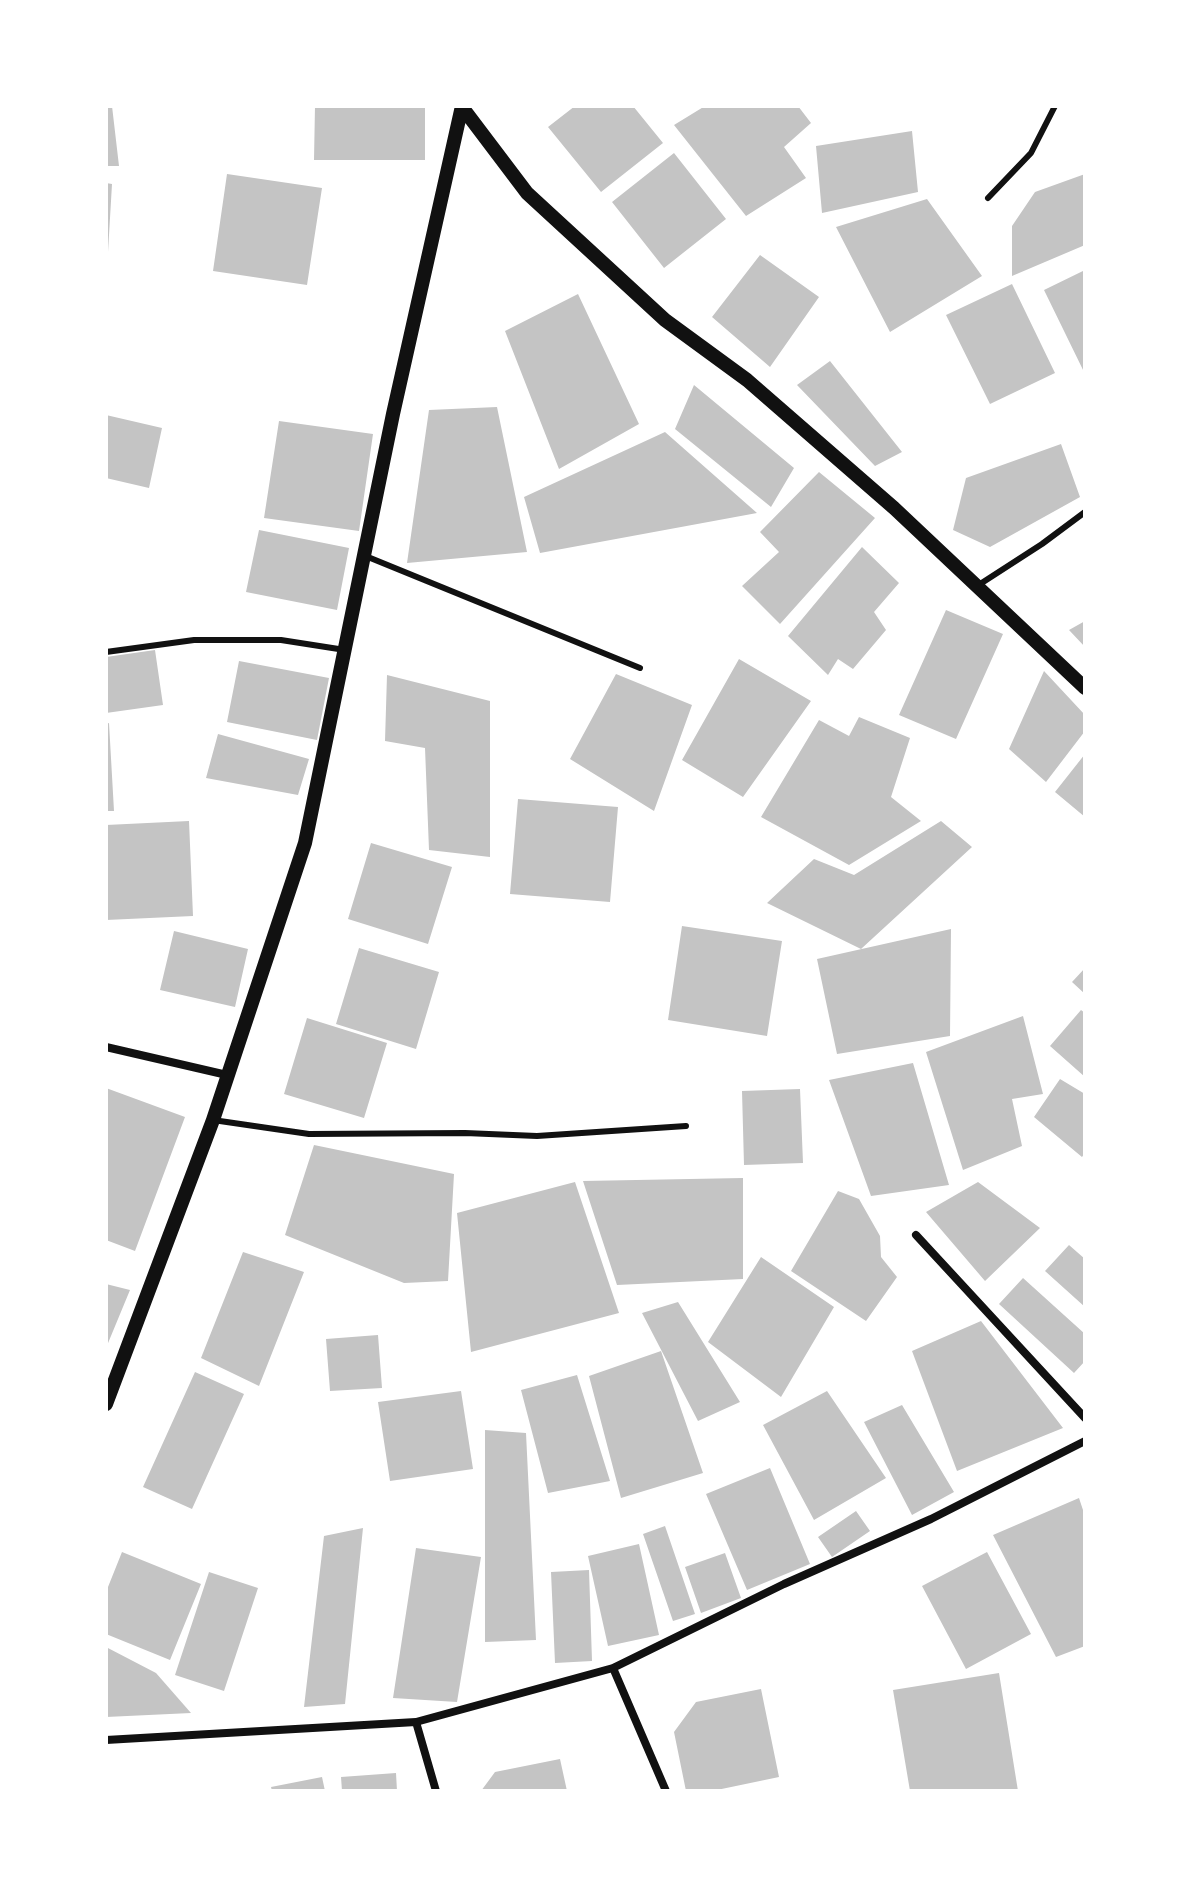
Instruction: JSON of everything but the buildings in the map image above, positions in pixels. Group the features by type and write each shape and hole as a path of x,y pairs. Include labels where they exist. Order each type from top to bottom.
{"street":[{"path":"106,1404 213,1120 305,843 393,414 462,107"},
{"path":"462,107 527,193 665,320 747,380 894,508 1085,688"},
{"path":"106,1047 227,1075"},
{"path":"916,1235 1085,1418"},
{"path":"106,1740 416,1722 613,1668 784,1584 931,1519 1085,1441"},
{"path":"613,1668 666,1791"},
{"path":"416,1722 436,1791"}],"lane":[{"path":"988,198 1031,153 1055,106"},
{"path":"977,586 1085,512"},
{"path":"363,555 640,668"},
{"path":"106,652 194,640 281,640 345,650"},
{"path":"213,1120 309,1134 537,1136 686,1126"}]}
